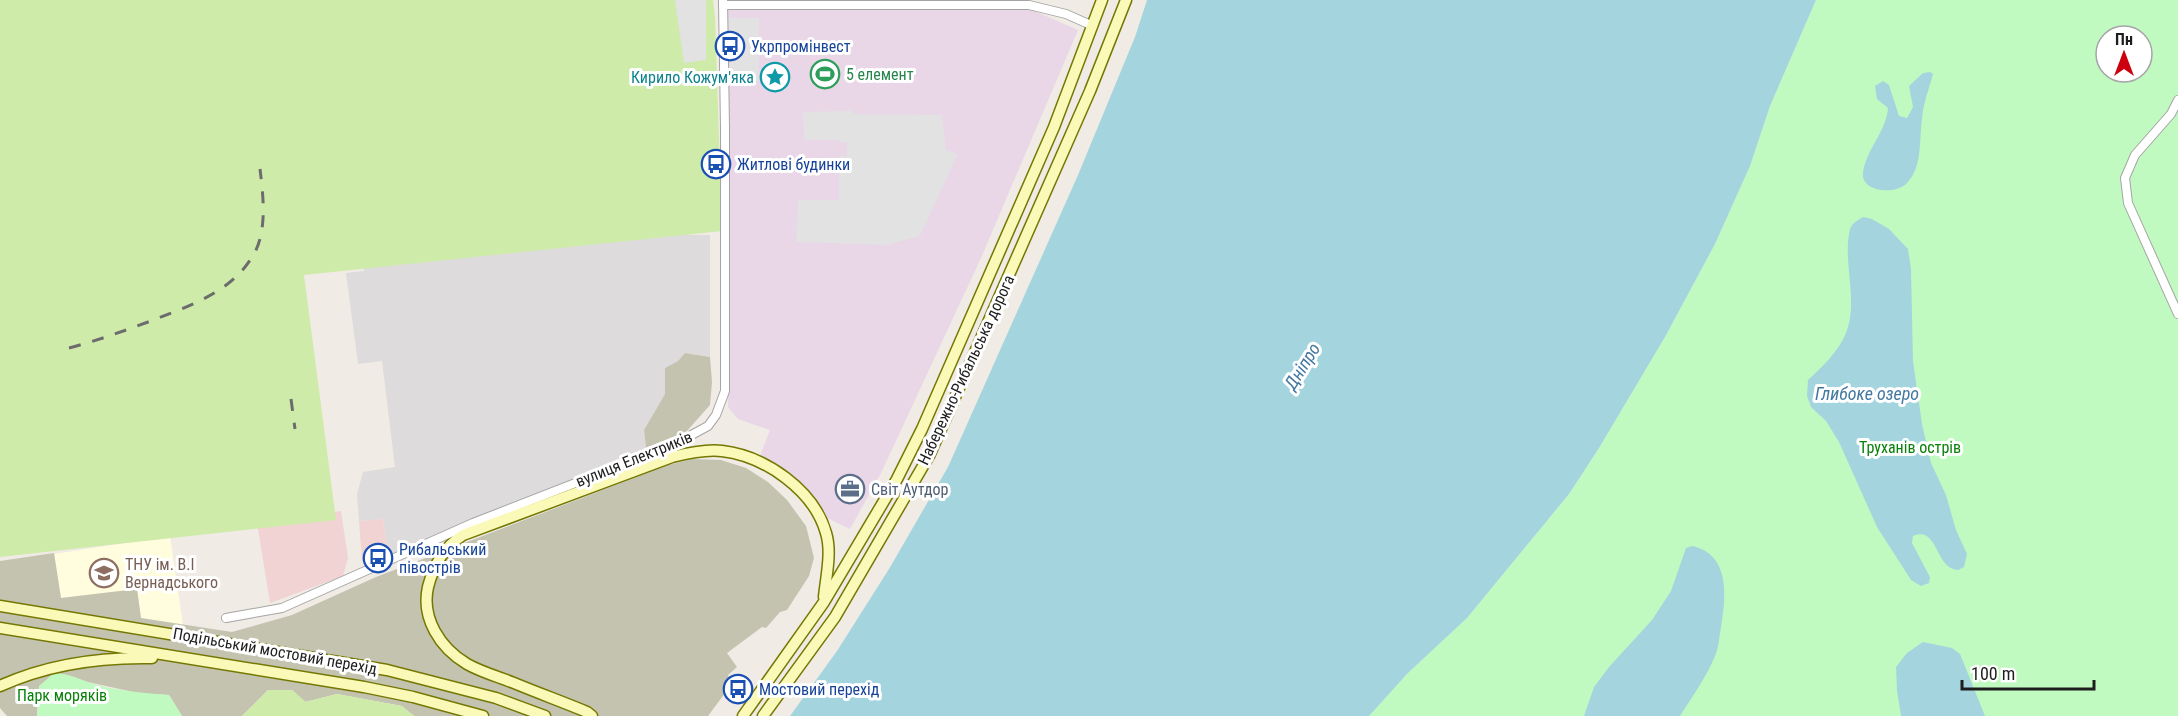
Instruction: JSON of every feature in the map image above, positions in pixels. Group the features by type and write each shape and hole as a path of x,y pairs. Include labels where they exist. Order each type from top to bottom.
{"main road":[{"name":"Набережно-Рибальська дорога","path":"744,716 824,602 892,488 926,420 1054,127 1102,0"},
{"name":"Набережно-Рибальська дорога","path":"763,716 835,617 930,454 1081,113 1126,0"},
{"path":"592,716 466,664 442,644 432,627 426,610 428,588 438,559 453,542 463,535 672,457 713,451 745,456 776,471 793,484 813,505 828,542 824,602"},
{"name":"Подільський мостовий перехід","path":"0,606 387,670 496,698 545,716"},
{"name":"Подільський мостовий перехід","path":"0,628 364,687 413,697 483,716"},
{"name":"Подільський мостовий перехід","path":"0,686 34,672 61,665 133,657 193,659"}],"street":[{"path":"723,3 1029,5 1066,14 1093,26"},
{"name":"вулиця Електриків","path":"226,618 282,608 473,523 673,445 708,426 716,416 725,391 726,139 723,3"},
{"path":"2178,100 2171,114 2135,155 2125,178 2128,203 2178,314"}],"shaded area":[{"path":"675,0 706,0 706,60 684,63"},
{"path":"726,9 1032,10 1078,30 981,258 881,473 850,529 819,514 814,505 758,461 770,430 738,419 728,407 730,234"},
{"path":"729,18 759,18 759,81 730,82"},
{"path":"850,109 855,114 942,115 946,150 958,154 920,236 887,245 796,242 798,200 839,200 839,156 847,156 847,142 804,140 803,112 850,111"},
{"path":"359,233 710,235 710,357 685,353 678,361 665,368 665,394 644,430 646,448 389,557 383,519 359,521 357,494 363,472 395,467 382,361 358,364 346,273 364,271"},
{"path":"685,353 710,357 712,382 710,405 686,432 646,448 644,430 665,394 665,368 678,361"},
{"path":"693,459 721,460 746,468 768,482 787,500 806,526 814,558 809,576 787,610 780,612 766,628 762,627 727,653 737,667 728,675 731,685 708,716 414,716 402,706 337,694 305,702 292,690 268,690 242,716 182,716 169,695 138,693 83,681 39,686 37,716 7,716 0,708 0,561 54,553 61,598 137,589 141,618 232,632 292,615 376,577 668,465"},
{"path":"341,511 348,558 343,576 270,603 257,523"},
{"path":"383,519 389,557 368,564 362,561 359,521"},
{"path":"170,536 183,625 141,618 137,589 61,598 54,554"}],"green space":[{"path":"0,0 713,0 722,231 304,275 336,520 0,557"},
{"name":"Труханів острів","path":"1816,0 2178,0 2178,716 1369,716 1408,673 1467,618 1569,494 1665,337 1715,244 1750,166 1770,106"},
{"name":"Парк моряків","path":"54,673 70,675 113,688 169,695 182,716 37,716 39,686"},
{"path":"268,690 292,690 306,702 337,694 402,706 414,716 242,716"}],"water":[{"name":"Дніпро","path":"1147,0 1816,0 1770,106 1750,166 1715,244 1665,337 1599,448 1569,494 1467,618 1408,673 1369,716 790,716 837,651 889,569 948,467 1078,175 1135,37"},
{"path":"1923,73 1933,74 1924,108 1918,162 1915,170 1906,184 1894,190 1879,190 1872,187 1863,179 1863,172 1868,155 1884,125 1888,108 1877,99 1875,86 1883,81 1889,85 1899,116 1907,118 1913,107 1909,86"},
{"name":"Глибоке озеро","path":"1863,217 1872,219 1889,229 1908,249 1911,269 1913,361 1922,424 1931,463 1946,495 1956,530 1967,554 1964,567 1958,570 1953,569 1944,562 1930,539 1920,534 1913,536 1912,543 1930,577 1929,583 1921,586 1911,580 1877,527 1839,442 1826,421 1811,407 1807,396 1808,380 1834,353 1846,333 1851,308 1848,242 1851,227"},
{"path":"1692,546 1705,551 1714,558 1720,568 1724,591 1723,616 1715,656 1694,694 1680,716 1584,716 1594,687 1652,620 1671,591 1686,548"},
{"path":"1923,642 1952,648 1960,654 1985,716 1901,716 1896,667 1907,653"}],"railway":[{"path":"69,348 124,331 185,308 213,294 237,276 248,264 256,250 262,231 260,169"},
{"path":"291,399 295,429"}],"place":[{"name":"Укрпромінвест","path":"730,46"},
{"name":"5 елемент","path":"825,74"},
{"name":"Кирило Кожум'яка","path":"775,77"},
{"name":"Житлові будинки","path":"716,164"},
{"name":"Світ Аутдор","path":"850,489"},
{"name":"Рибальський півострів","path":"378,558"},
{"name":"ТНУ ім. В.І Вернадського","path":"104,573"},
{"name":"Мостовий перехід","path":"738,689"}]}
